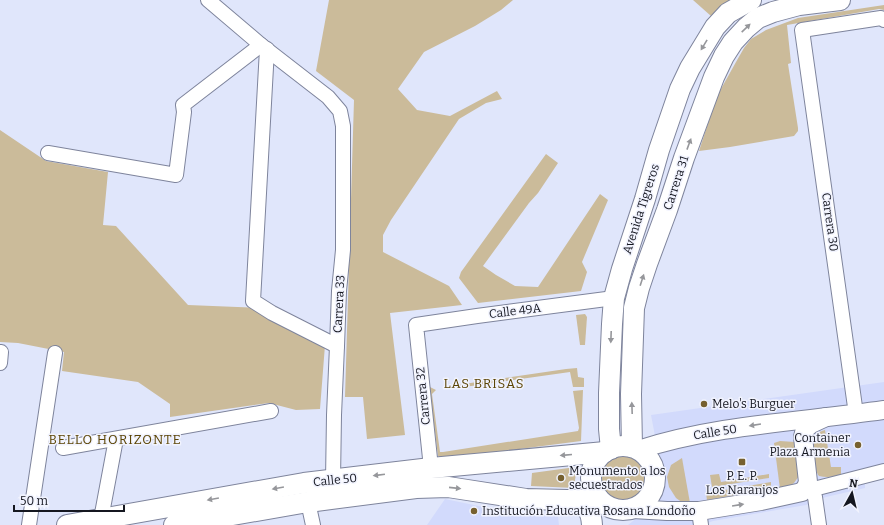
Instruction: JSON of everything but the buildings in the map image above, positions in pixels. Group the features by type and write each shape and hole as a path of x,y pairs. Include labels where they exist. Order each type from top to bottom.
{"main road":[{"name":"Avenida Tigreros","path":"608,450 609,393 614,298 659,150 683,82 715,27 728,13 751,0"},
{"name":"Carrera 31","path":"635,449 631,394 634,308 647,264 714,77 724,56 733,42 758,18 773,12 800,5 840,0"},
{"path":"625,446 635,449 644,454 653,464 656,478 653,492 649,497 626,515 601,501 595,494 591,483 592,471 597,460 608,450 625,446"},
{"name":"Calle 50","path":"174,525 308,502 341,488 608,450"},
{"name":"Calle 50","path":"420,476 448,487 526,499 601,501"},
{"name":"Calle 50","path":"67,525 304,483 341,488"},
{"path":"567,500 584,505 588,509 591,516 591,525"},
{"path":"591,525 601,501"}],"street":[{"path":"208,0 264,47"},
{"name":"Carrera 30","path":"856,414 802,30 881,18 884,20"},
{"path":"48,153 176,175 184,112 183,105 264,47"},
{"path":"264,47 253,301 272,313 337,346"},
{"name":"Carrera 33","path":"264,47 328,97 340,111 343,126 343,250 339,291 334,415 341,488"},
{"name":"Calle 49A","path":"416,325 614,298"},
{"name":"Carrera 32","path":"416,325 420,476"},
{"path":"29,525 55,353"},
{"name":"Calle 50","path":"635,449 680,438 766,423 826,418 884,410"},
{"path":"63,448 271,411"},
{"path":"819,525 815,497 806,488 803,437 806,429 811,424 826,418"},
{"path":"102,519 116,439"},
{"path":"626,515 667,511 700,518 806,488 884,471"},
{"path":"308,502 312,525"}],"shaded area":[{"path":"329,0 513,0 501,10 475,26 424,52 398,89 417,110 450,116 497,91 502,99 486,103 459,119 391,220 383,235 383,252 449,286 462,305 390,313 405,435 367,439 363,397 345,397 354,100 316,71"},
{"path":"693,0 733,0 711,16"},
{"path":"884,5 884,10 879,9 787,25 791,63 788,64 798,128 798,131 794,136 699,151 717,96 744,48 751,39 766,30 798,18"},
{"path":"0,130 46,161 108,172 103,225 116,226 188,305 260,308 325,345 320,409 296,410 269,403 170,417 170,404 138,382 62,371 64,352 18,343 0,342"},
{"path":"546,154 558,163 538,193 483,266 515,286 538,287 600,194 608,200 582,262 587,272 581,291 478,303 459,278 461,272"},
{"path":"585,314 587,317 585,345 580,345 576,315"},
{"path":"577,368 578,377 584,378 584,387 573,387 570,372 450,389 450,386"},
{"path":"884,382 884,479 865,483 865,488 826,497 806,505 713,521 702,525 628,525 658,501 664,486 664,472 660,462 651,415"},
{"path":"430,387 436,390 432,394 440,452 578,431 579,428 573,391 583,390 581,441 444,459 438,456"},
{"path":"825,430 831,467 841,467 841,474 836,476 825,477 819,476 817,473 814,456 814,439 819,432"},
{"path":"780,441 795,442 799,476 794,483 780,489 774,443"},
{"path":"619,456 627,456 639,462 645,474 645,482 639,494 627,500 619,500 607,494 601,482 601,474 607,462"},
{"path":"682,458 690,503 683,503 676,498 669,487 667,477 671,465"},
{"path":"576,467 574,488 531,486 532,473"},
{"path":"719,474 721,482 769,474 769,478 712,487 710,475"},
{"path":"771,482 771,489 707,500 706,493"},
{"name":"Institución Educativa Rosana Londoño","path":"445,499 498,510 558,517 559,525 427,525"}],"place":[{"name":"Melo's Burguer","path":"704,404"},
{"name":"Container Plaza Armenia","path":"858,445"},
{"name":"P. E. P. Los Naranjos","path":"742,462"},
{"name":"Monumento a los secuestrados","path":"561,478"},
{"name":"Institución Educativa Rosana Londoño","path":"474,511"}],"district":[{"name":"LAS BRISAS","path":"484,383"},
{"name":"BELLO HORIZONTE","path":"115,439"}]}
